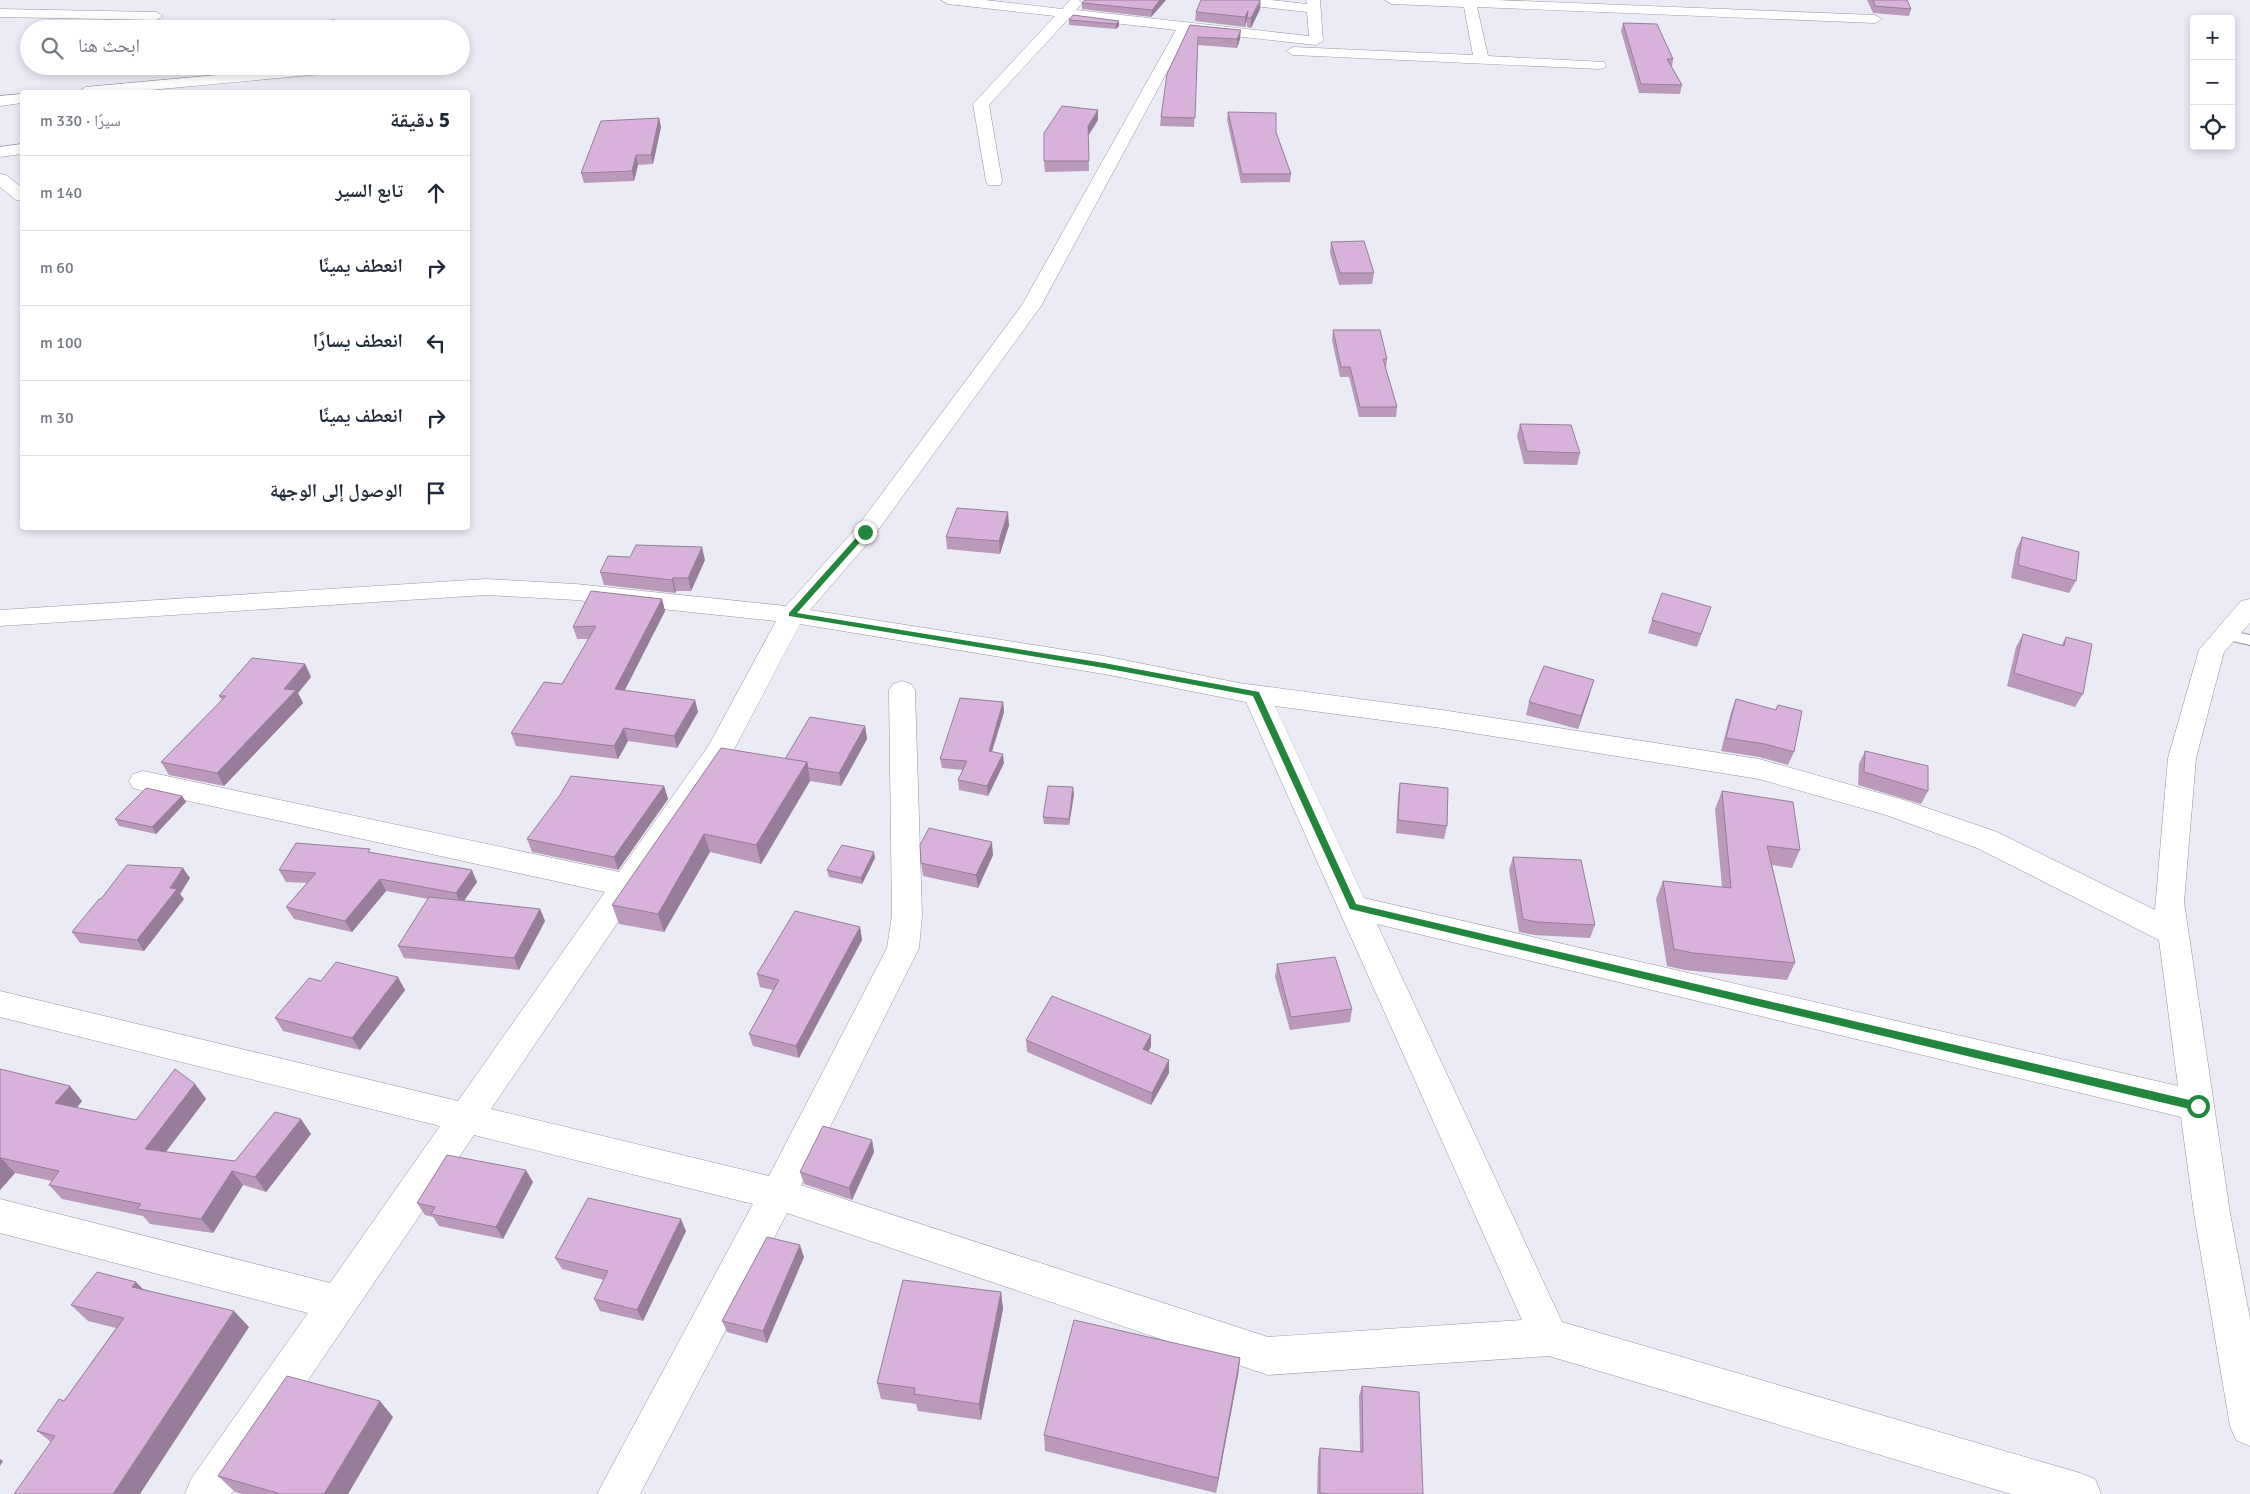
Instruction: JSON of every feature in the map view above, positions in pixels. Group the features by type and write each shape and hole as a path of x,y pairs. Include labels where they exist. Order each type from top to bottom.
{"street":[{"path":"948,0 1316,41 1314,4 1236,0"},
{"path":"994,181 981,104 1078,0"},
{"path":"1392,0 1875,19"},
{"path":"1470,2 1481,59"},
{"path":"0,13 156,16"},
{"path":"206,1494 720,750 792,615 865,532 1031,306 1185,26"},
{"path":"1274,50 1599,65"},
{"path":"106,90 254,75"},
{"path":"318,85 321,75"},
{"path":"0,101 20,99"},
{"path":"0,152 20,149"},
{"path":"0,179 20,194"},
{"path":"0,618 486,587 576,592 792,615 1104,665 1256,694 1442,719 1759,769 1894,807 1987,840 2173,933"},
{"path":"2250,606 2238,637 2212,650 2182,758 2169,902 2212,1213 2250,1426"},
{"path":"618,1494 778,1194 903,948 907,915 902,690"},
{"path":"1256,694 1549,1337"},
{"path":"143,781 626,885"},
{"path":"1353,907 2198,1106"},
{"path":"0,1004 467,1116 778,1194 1268,1356 1549,1337 2080,1494"},
{"path":"0,1216 338,1303"}],"building":[{"path":"1085,0 1160,0 1152,10 1082,3"},
{"path":"1201,0 1260,0 1251,18 1247,18 1248,11 1245,17 1196,12"},
{"path":"1873,0 1907,0 1911,9 1875,6"},
{"path":"1073,15 1119,21 1116,24 1069,20"},
{"path":"1623,23 1657,24 1673,59 1667,59 1682,85 1641,84"},
{"path":"1190,25 1241,30 1237,39 1198,37 1195,118 1161,117 1167,74"},
{"path":"1062,106 1098,110 1088,126 1089,161 1044,161 1044,133"},
{"path":"1228,112 1276,113 1276,132 1291,174 1242,174"},
{"path":"659,118 651,155 636,155 632,171 581,173 601,121"},
{"path":"1364,241 1374,273 1340,273 1331,242"},
{"path":"1333,330 1380,330 1387,359 1383,359 1397,407 1360,407 1350,367 1341,367"},
{"path":"1520,424 1571,425 1580,453 1527,451"},
{"path":"957,508 1008,512 999,541 946,537"},
{"path":"2022,537 2079,552 2076,581 2018,565"},
{"path":"636,545 702,547 688,578 673,578 672,580 600,572 608,556 630,557"},
{"path":"591,591 662,599 615,689 695,700 674,736 624,728 614,746 511,733 544,682 562,684 596,626 573,627"},
{"path":"1662,593 1711,607 1701,634 1652,620"},
{"path":"2023,634 2064,646 2066,637 2092,644 2083,694 2014,673"},
{"path":"252,658 305,664 284,689 296,690 217,773 161,762 226,696 219,696"},
{"path":"1544,666 1594,680 1581,716 1529,702"},
{"path":"960,698 1003,702 989,751 1003,754 987,786 958,780 967,761 940,759"},
{"path":"1736,699 1776,710 1778,705 1802,711 1794,752 1765,744 1726,738"},
{"path":"810,717 865,726 839,773 808,768 807,762 785,759"},
{"path":"721,748 807,762 756,845 704,834 658,914 612,905"},
{"path":"1865,751 1928,766 1928,791 1864,772"},
{"path":"571,776 664,786 614,857 527,839 560,795"},
{"path":"1400,783 1448,788 1447,826 1398,820"},
{"path":"1048,786 1073,787 1069,819 1043,817"},
{"path":"146,788 182,796 152,827 115,819"},
{"path":"1722,791 1793,802 1800,850 1767,846 1795,963 1693,953 1674,949 1663,881 1731,888"},
{"path":"929,828 992,842 976,875 921,863 920,845"},
{"path":"296,843 370,849 368,852 472,870 456,893 380,879 345,921 286,907 316,873 279,870"},
{"path":"842,845 874,852 861,878 827,870"},
{"path":"1513,857 1581,860 1595,925 1537,922 1523,919"},
{"path":"127,865 183,868 170,888 177,889 137,940 72,932 99,899 101,899"},
{"path":"429,897 540,909 514,958 398,946"},
{"path":"795,911 860,927 796,1046 749,1034 779,980 757,974"},
{"path":"1335,957 1352,1009 1291,1017 1277,964"},
{"path":"336,962 398,977 352,1038 275,1018 309,978 321,981"},
{"path":"1052,996 1151,1035 1143,1049 1169,1060 1152,1093 1026,1040"},
{"path":"0,1069 70,1086 55,1103 136,1120 175,1069 195,1084 145,1149 235,1161 275,1112 301,1119 255,1177 232,1171 201,1219 137,1209 141,1204 49,1185 59,1171 0,1159"},
{"path":"823,1126 872,1140 849,1188 800,1172"},
{"path":"447,1155 526,1170 496,1227 431,1214 435,1207 417,1203"},
{"path":"588,1198 681,1219 637,1310 594,1299 608,1271 555,1258"},
{"path":"767,1237 800,1245 763,1331 722,1321"},
{"path":"97,1272 136,1282 132,1287 234,1311 113,1494 14,1494 55,1436 37,1431 59,1399 64,1401 124,1318 71,1305"},
{"path":"903,1280 1001,1292 979,1404 914,1394 915,1388 877,1383"},
{"path":"1074,1320 1240,1358 1218,1478 1044,1435"},
{"path":"287,1376 380,1401 324,1494 281,1494 218,1476"},
{"path":"1362,1386 1419,1392 1423,1494 1320,1493 1320,1448 1363,1452"}],"route":[{"path":"865,532 792,615 1104,665 1256,694 1353,907 2198,1106"}]}
